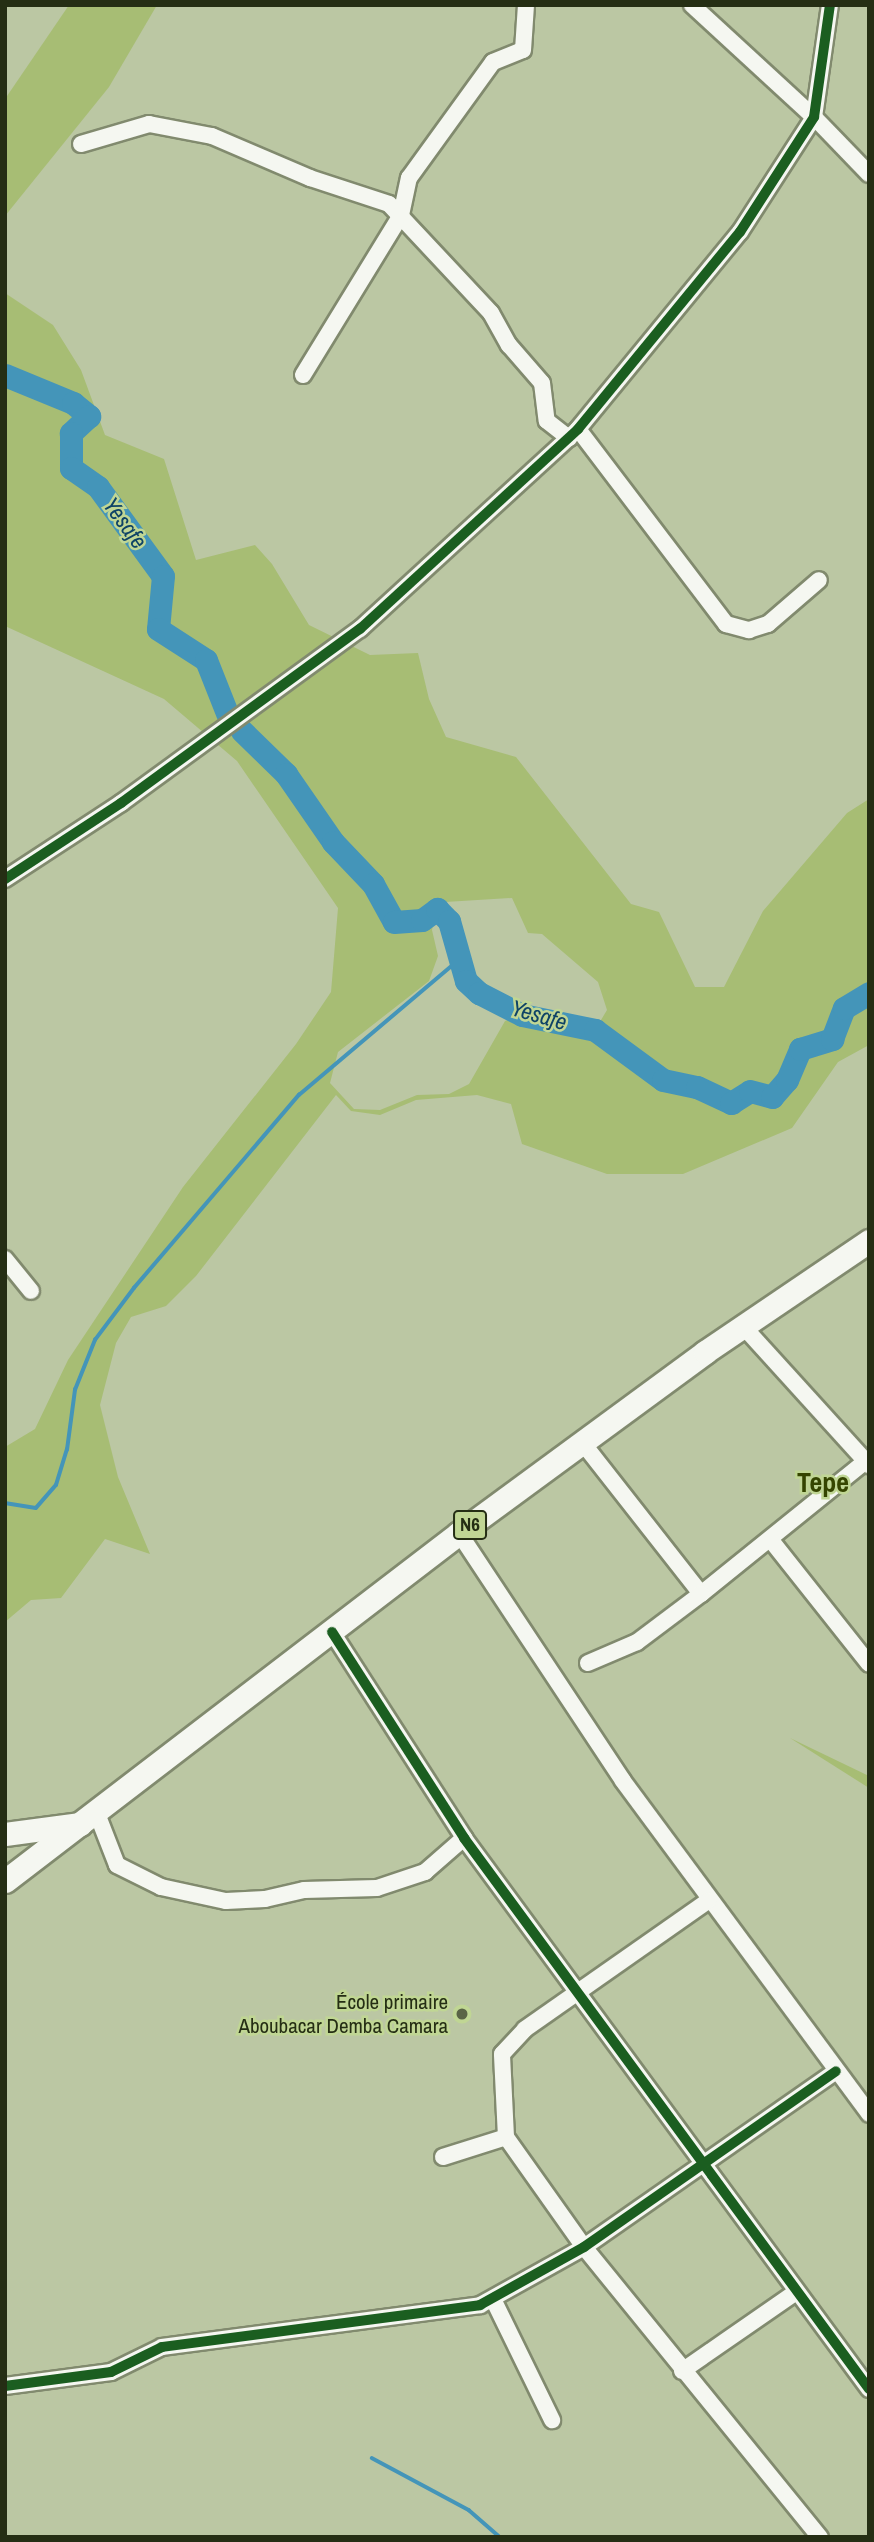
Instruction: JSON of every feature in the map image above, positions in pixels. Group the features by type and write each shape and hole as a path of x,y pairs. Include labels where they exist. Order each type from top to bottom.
{"highway":[{"name":"N6","path":"5,1881 459,1533 743,1326 869,1241"},
{"name":"N6","path":"5,1834 88,1817"}],"street":[{"path":"303,374 401,215 409,178 493,62 523,50 526,5"},
{"path":"692,5 814,117 869,174"},
{"path":"5,879 121,803 360,629 574,434 740,232 814,117 830,5"},
{"path":"81,144 149,124 212,136 310,178 389,204 491,313 509,345 542,383 547,421 574,434 726,624 749,630 768,624 819,580"},
{"path":"5,1259 31,1291"},
{"path":"588,1663 637,1642 867,1463 743,1326"},
{"path":"582,1442 701,1594"},
{"path":"459,1533 708,1901 869,2114"},
{"path":"770,1539 869,1664"},
{"path":"332,1632 464,1838 869,2389"},
{"path":"88,1817 117,1865 160,1887 226,1901 265,1899 304,1890 377,1888 425,1872 464,1838"},
{"path":"708,1901 580,1995 525,2029 502,2054 506,2137 584,2247 682,2371 820,2537"},
{"path":"5,2386 111,2372 162,2347 480,2305 584,2247 836,2071"},
{"path":"443,2157 506,2137"},
{"path":"682,2371 796,2292"},
{"path":"493,2299 552,2420"}],"green space":[{"path":"69,5 157,5 109,87 5,216 5,99"},
{"path":"5,293 53,325 81,370 105,435 164,459 196,560 255,545 272,564 309,625 370,655 418,653 429,699 446,737 516,757 631,904 659,912 695,987 724,987 763,911 847,813 869,799 869,1045 838,1062 792,1128 683,1174 607,1174 522,1144 511,1104 477,1095 416,1100 380,1115 351,1111 336,1095 196,1276 166,1306 131,1317 116,1343 100,1405 118,1477 150,1554 105,1539 61,1598 31,1600 5,1622 5,1447 35,1429 68,1360 183,1187 296,1044 331,992 338,908 237,761 164,699 5,626","holes":["512,898 528,933 542,934 598,982 607,1010 595,1030 522,1015 505,1021 469,1084 449,1094 417,1095 380,1110 354,1109 330,1083 338,1052 429,981 438,956 432,930 437,909 445,902"]},
{"path":"790,1738 869,1776 869,1788"}],"waterway":[{"name":"Yesafe","path":"5,375 73,403 89,416 71,433 71,468 98,487 163,576 158,629 206,660 227,713"},
{"name":"Yesafe","path":"242,731 286,774 333,842 373,884 394,922 422,920 437,909 449,921 466,981 479,993 522,1015 595,1030 663,1080 697,1087 731,1103 750,1091 772,1097 787,1080 800,1049 832,1039 844,1008 869,993"},
{"path":"5,1503 36,1508 56,1485 67,1450 75,1390 95,1340 134,1288 299,1095 461,958"},
{"path":"372,2458 469,2510 500,2537"}],"cycle path":[{"path":"5,879 121,803 360,629 578,429 740,232 814,117 830,5"},
{"path":"332,1632 464,1838 869,2389"},
{"path":"5,2386 111,2372 162,2347 480,2305 584,2247 836,2071"}],"place":[{"name":"École primaire Aboubacar Demba Camara","path":"462,2014"}],"district":[{"name":"Tepe","path":"823,1482"}]}
